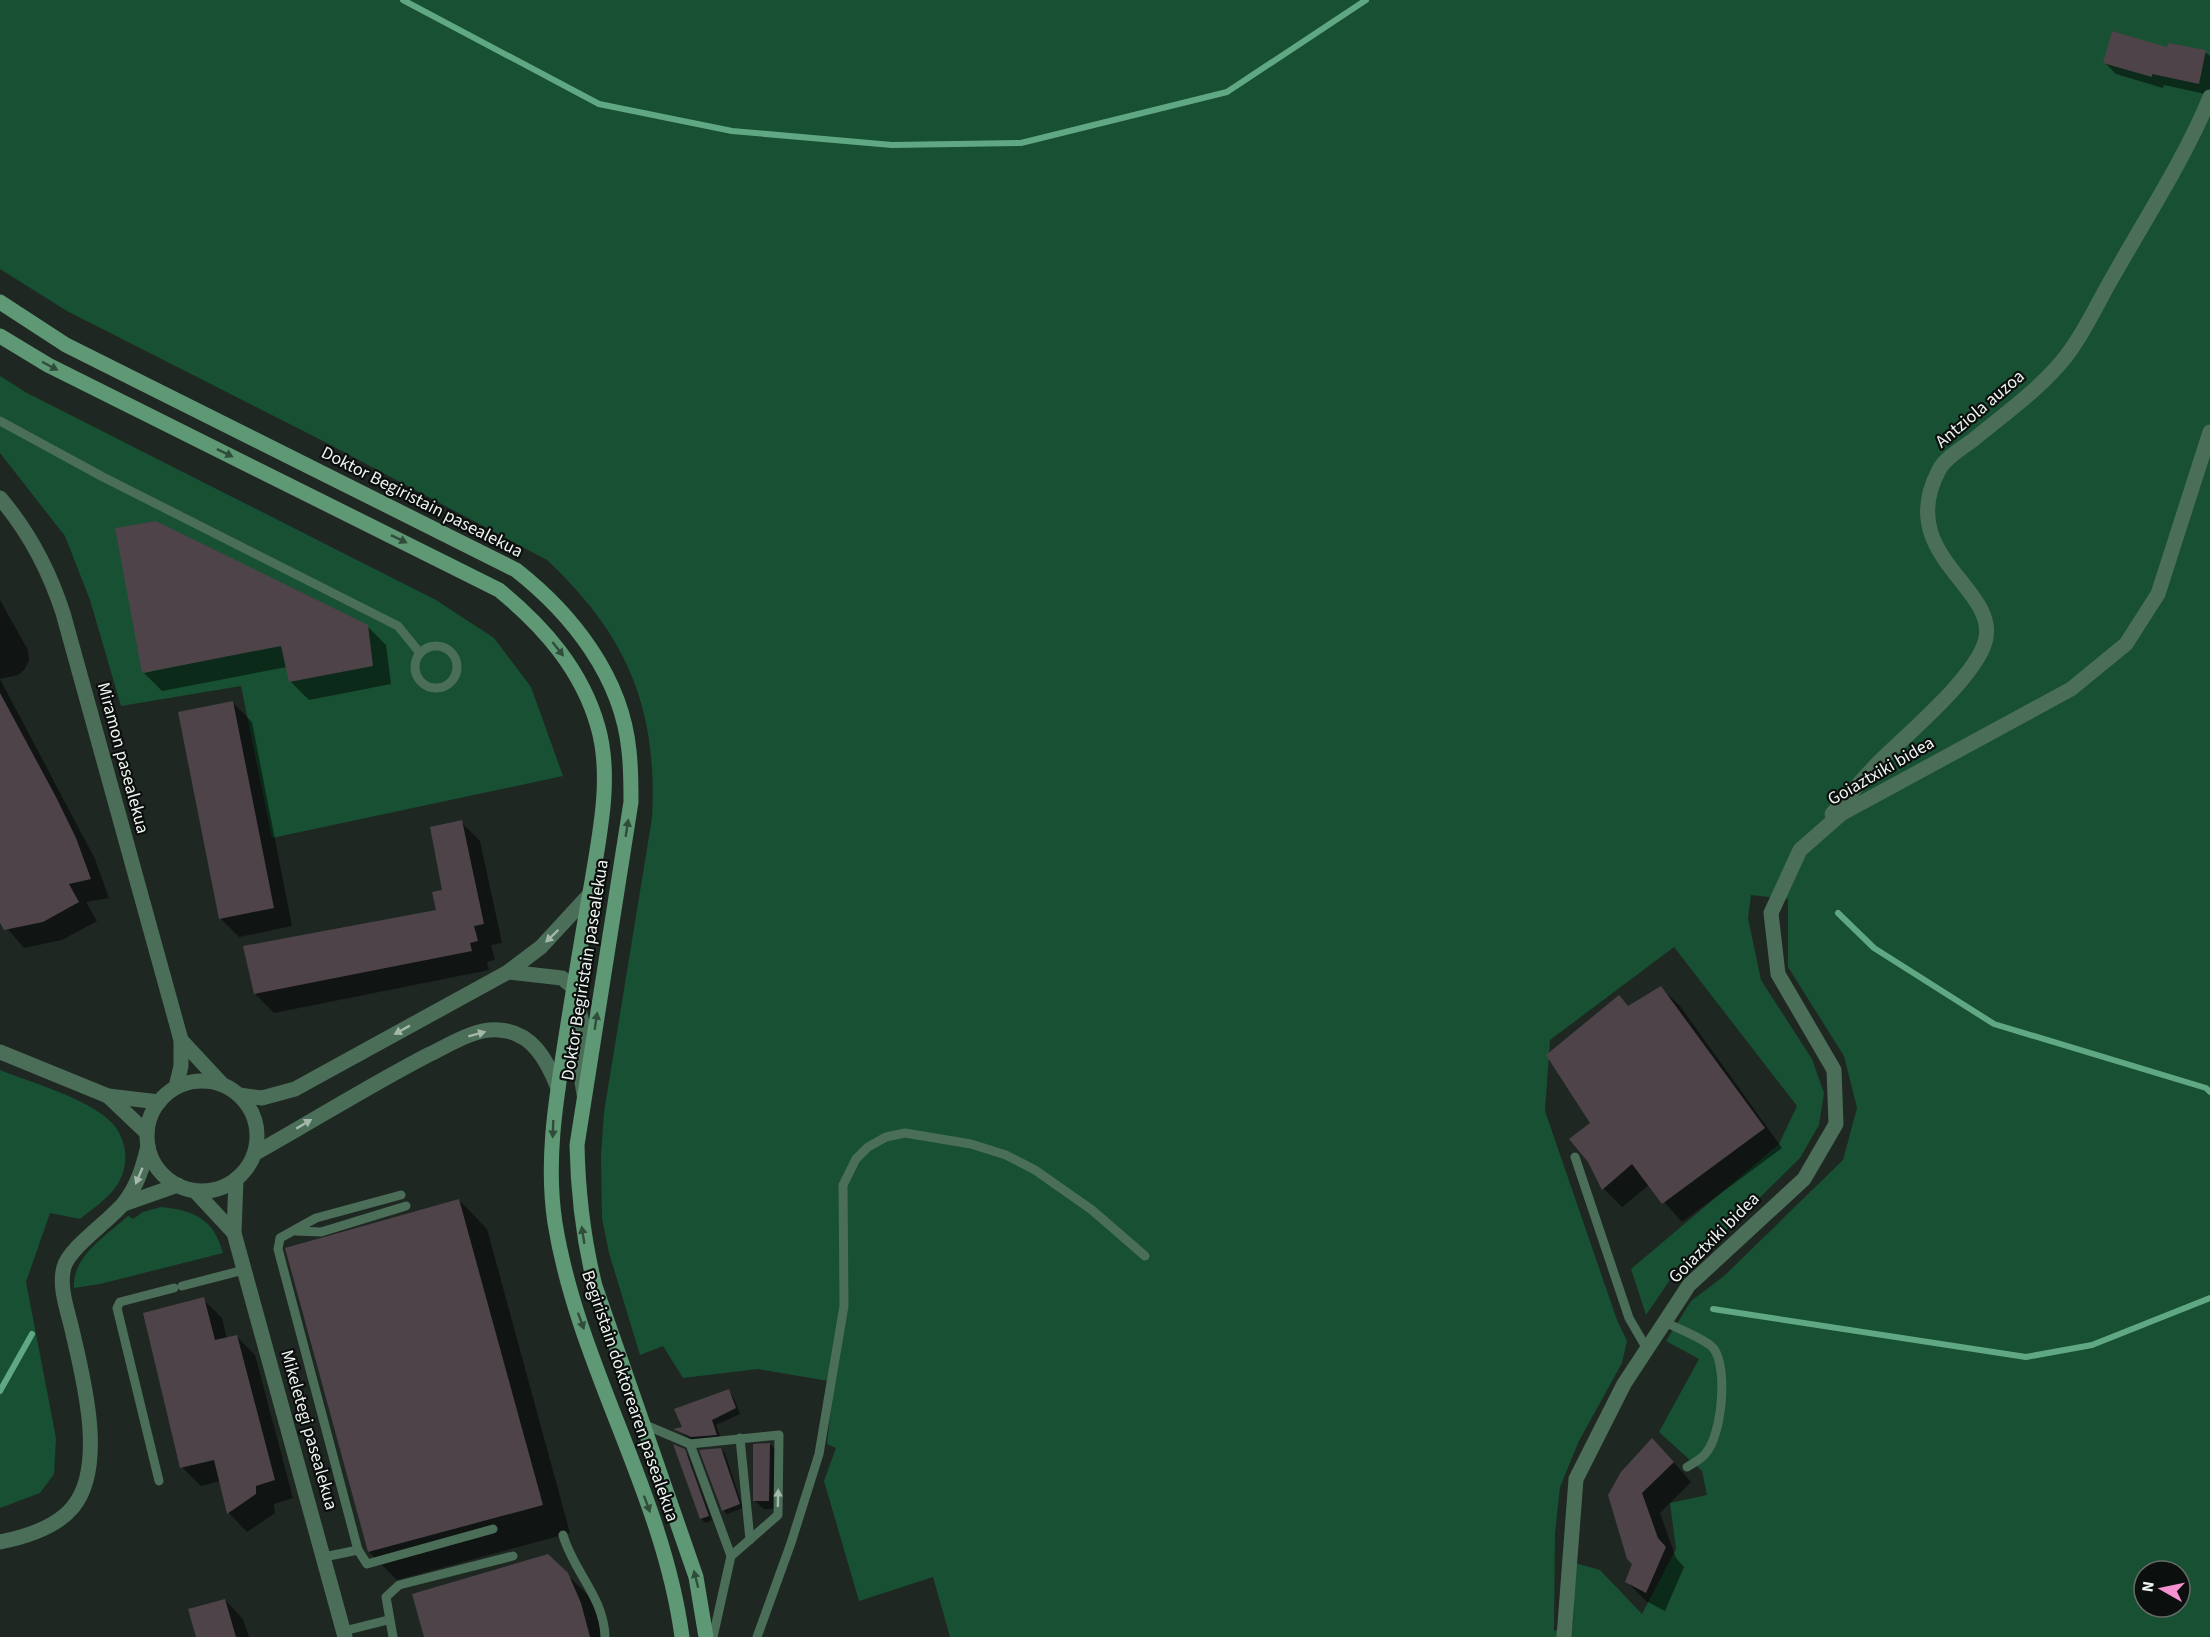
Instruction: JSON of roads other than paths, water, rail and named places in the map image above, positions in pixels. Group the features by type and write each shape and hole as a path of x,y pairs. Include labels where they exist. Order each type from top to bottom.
{"main road":[{"name":"Doktor Begiristain pasealekua","path":"0,302 66,345 516,570 558,606 591,649 616,699 629,748 631,802 577,1145 578,1199 594,1286 696,1577 706,1637"},
{"name":"Doktor Begiristain pasealekua","path":"0,336 48,365 475,577 499,590 540,626 579,678 599,729 605,793 574,988"},
{"name":"Begiristain doktorearen pasealekua","path":"574,988 553,1113 551,1172 555,1222 576,1307 664,1554 677,1598 682,1637"}],"street":[{"name":"Antziola auzoa","path":"1800,850 1875,766 1976,662 1986,641 1986,622 1975,601 1940,556 1930,535 1927,512 1931,489 1940,468 2038,386 2060,364 2155,201 2210,97"},
{"name":"Goiaztxiki bidea","path":"1564,1637 1575,1479 1624,1384 1689,1285 1804,1179 1836,1124 1834,1071 1778,974 1771,913 1800,850 1841,814 2071,689 2126,644 2158,594 2210,432"},
{"name":"Miramon pasealekua","path":"0,498 16,517 41,555 53,584 181,1040 181,1066 176,1088"},
{"path":"239,1095 262,1098 281,1095 295,1089 508,972 541,946 589,895"},
{"name":"Doktor Begiristain pasealekua","path":"508,972 562,978 574,988 582,1022 579,1064 584,1097"},
{"path":"254,1154 405,1067 463,1038 482,1032 501,1030 526,1040 539,1050 558,1088"},
{"name":"Miramon pasealekua","path":"181,1040 222,1084"},
{"path":"0,1052 108,1096 159,1102"},
{"path":"0,1542 22,1538 52,1524 72,1508 83,1490 90,1462 88,1426 83,1376 62,1283 64,1265 124,1204 140,1178 148,1139 150,1117 159,1102 176,1088 199,1081 222,1084 239,1095 249,1108 255,1122 257,1138 254,1154 247,1168 236,1179 224,1186 195,1191 178,1185 164,1176 154,1162 148,1139 108,1096"},
{"name":"Mikeletegi pasealekua","path":"236,1179 234,1233 345,1634"},
{"path":"124,1204 178,1185"},
{"name":"Mikeletegi pasealekua","path":"195,1191 234,1233"}],"lane":[{"path":"0,421 103,477 398,626 420,653"},
{"path":"431,646 438,646 451,652 457,664 457,671 450,684 437,689 423,685 415,673 416,659 420,653 431,646"},
{"path":"757,1637 791,1543 819,1454 844,1306 843,1185 856,1159 868,1147 886,1137 905,1133 960,1142 1006,1155 1035,1170 1092,1210 1145,1256"},
{"path":"1575,1157 1629,1318 1647,1349"},
{"path":"401,1195 316,1218 280,1238 278,1249 358,1550 366,1564 493,1529"},
{"path":"296,1231 321,1232 406,1206"},
{"path":"159,1481 117,1308 120,1302 244,1270"},
{"path":"1665,1322 1713,1347 1721,1364 1721,1399 1717,1427 1707,1453 1687,1467"},
{"path":"643,1424 690,1444 779,1435 778,1515 731,1556"},
{"path":"740,1438 750,1540"},
{"path":"690,1444 731,1556 713,1637"},
{"path":"563,1535 567,1550 593,1590 605,1637"},
{"path":"324,1557 358,1550"},
{"path":"393,1637 388,1620 386,1597 399,1585 513,1556"},
{"path":"345,1634 388,1620"}],"waterway":[{"path":"403,0 599,104 732,131 892,145 1021,143 1227,92 1366,0"},
{"path":"1838,913 1874,948 1994,1024 2206,1088 2210,1092"},
{"path":"1713,1309 2026,1357 2092,1345 2210,1298"},
{"path":"0,1391 32,1334"}]}
